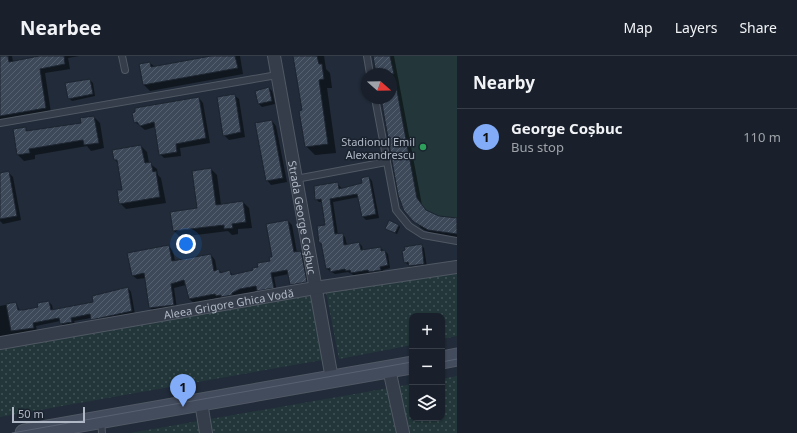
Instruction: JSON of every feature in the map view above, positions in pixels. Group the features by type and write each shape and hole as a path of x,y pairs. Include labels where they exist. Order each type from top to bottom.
{"main road":[{"path":"445,359 457,357"},
{"path":"24,433 102,426 202,402 409,366"}],"street":[{"name":"Strada George Coșbuc","path":"274,56 332,379"},
{"name":"Aleea Grigore Ghica Vodă","path":"0,343 315,288 457,267"},
{"path":"389,369 403,433"},
{"path":"202,402 206,433"}],"lane":[{"path":"122,56 125,70"},
{"path":"367,56 369,68"},
{"path":"0,123 277,76"},
{"path":"376,104 396,210 409,226 423,235 457,240"},
{"path":"296,179 386,162"}],"green space":[{"name":"Stadionul Emil Alexandrescu","path":"373,56 457,56 457,234 428,230 414,222 398,195 382,104 397,104 397,68 375,68"},
{"path":"457,273 457,336 445,338 445,313 409,313 409,346 339,359 326,292"},
{"path":"310,295 322,360 0,417 0,350"},
{"path":"457,376 457,433 130,433 409,385 409,421 445,421 445,378"}],"building":[{"path":"0,56 8,56 9,62 39,56 64,56 65,64 40,69 46,108 0,116"},
{"path":"211,56 235,56 238,68 143,85 139,64 150,62 151,67"},
{"path":"293,56 317,56 319,64 322,64 324,79 319,80 328,144 305,147 299,111 302,110"},
{"path":"373,56 390,56 393,68 375,68"},
{"path":"90,79 93,94 68,99 65,83"},
{"path":"269,87 272,101 258,104 255,91"},
{"path":"397,91 417,198 426,210 439,216 457,218 457,234 428,230 414,222 404,211 398,195 382,104 397,104"},
{"path":"235,94 241,132 223,136 217,97"},
{"path":"199,97 206,138 176,144 177,152 159,155 154,122 140,126 137,122 134,123 132,113 135,112 135,108"},
{"path":"94,116 99,143 84,145 83,140 29,149 30,153 17,155 13,129 26,127 26,131 81,123 80,118"},
{"path":"272,120 283,178 266,181 255,123"},
{"path":"141,145 145,163 151,162 153,172 156,171 160,197 119,204 117,190 122,190 117,160 114,160 112,150"},
{"path":"211,168 216,205 243,201 246,222 232,224 233,228 224,229 224,225 173,231 170,212 197,208 192,171"},
{"path":"9,171 17,216 0,219 0,173"},
{"path":"369,176 376,214 362,217 357,194 330,199 335,234 343,233 344,245 359,242 361,250 381,247 381,251 385,250 388,265 380,267 381,270 369,272 368,270 351,273 350,270 346,271 345,269 330,272 330,268 326,269 321,243 319,243 317,226 325,225 321,199 315,200 314,186 338,182 339,189 362,183 361,178"},
{"path":"288,220 294,252 301,251 307,282 290,285 287,270 271,273 274,288 257,291 256,286 240,289 232,293 232,295 221,297 221,295 216,296 215,294 189,299 184,280 171,284 174,305 149,308 144,273 132,276 127,253 169,245 172,261 211,254 214,271 219,269 220,273 230,270 231,275 253,270 252,268 258,267 257,263 270,261 269,257 272,257 266,224"},
{"path":"389,220 399,225 395,233 385,229"},
{"path":"422,244 424,264 409,266 408,262 404,263 402,251 405,250 404,247"},
{"path":"128,287 132,311 91,320 90,314 71,318 72,322 60,324 59,318 33,323 34,328 11,331 6,304 16,302 18,310 23,310 38,307 37,303 49,301 51,310 93,302 92,296"}],"tram line":[{"path":"445,361 457,359"},
{"path":"12,433 409,363"}],"place":[{"name":"Stadionul Emil Alexandrescu","path":"423,147"},
{"name":"George Coșbuc","path":"183,407"}]}
